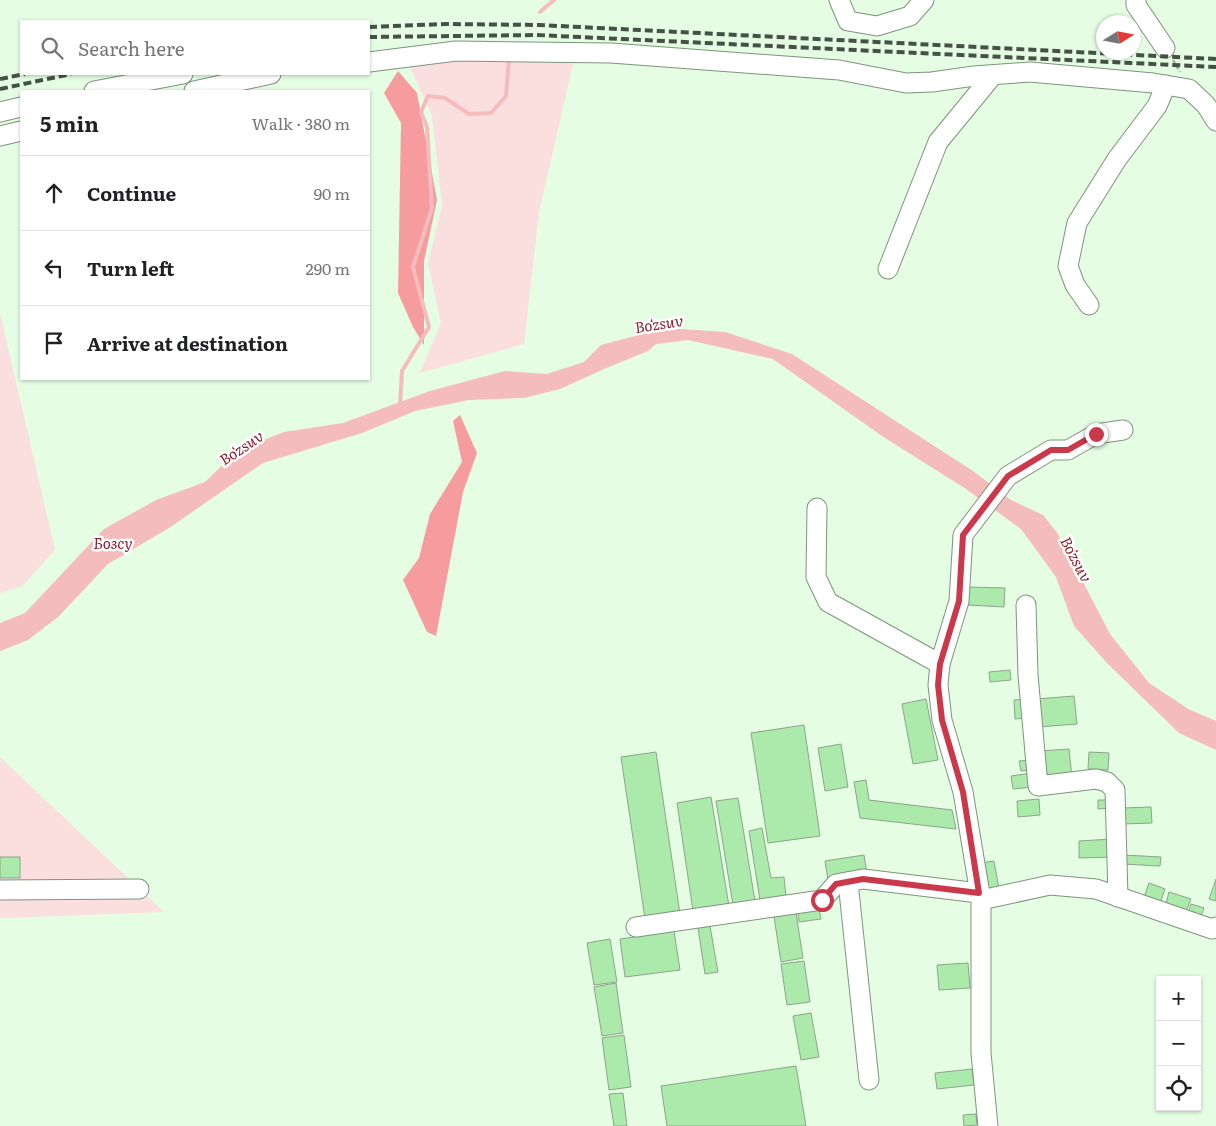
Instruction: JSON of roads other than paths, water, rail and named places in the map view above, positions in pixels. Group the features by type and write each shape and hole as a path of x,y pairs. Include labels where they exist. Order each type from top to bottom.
{"street":[{"path":"839,0 848,21 877,26 910,16 924,0"},
{"path":"1136,0 1136,5 1165,48"},
{"path":"370,62 456,51 612,52 839,70 906,84 1030,72 1179,83 1206,105 1216,120"},
{"path":"99,90 178,75"},
{"path":"198,90 260,75"},
{"path":"888,269 938,142 993,75"},
{"path":"1089,305 1075,285 1068,266 1078,223 1117,159 1156,106 1179,83"},
{"path":"0,112 20,107"},
{"path":"0,136 20,131"},
{"path":"988,1126 981,1053 980,897 963,792 942,720 938,685 940,664 959,601 963,535 975,522 1008,476 1051,450 1068,450 1096,434 1123,430"},
{"path":"816,508 816,577 828,602 940,664"},
{"path":"1026,605 1028,675 1038,786 1096,779 1107,782 1114,790 1118,897"},
{"path":"636,927 822,900 836,884 863,879 980,897 1050,885 1096,889 1212,928 1216,927"},
{"path":"848,882 869,1080"},
{"path":"0,890 139,889"}],"water":[{"name":"Бозсу","path":"665,328 725,332 792,354 973,471 1011,500 1043,515 1058,534 1110,634 1149,683 1190,710 1216,721 1216,750 1179,733 1107,663 1074,626 1056,577 1021,529 966,489 882,436 773,359 688,340 656,344 648,351 560,389 524,398 469,400 415,411 362,433 263,463 169,528 108,564 58,617 28,640 0,651 0,623 25,613 104,529 156,500 205,482 238,450 284,432 343,423 430,391 505,371 547,374 584,362 601,345"}],"waterway":[{"path":"540,12 554,0"},
{"path":"400,406 402,371 429,327 413,267 432,208 427,127 421,112 428,96 445,98 469,114 491,113 506,96 509,59"}],"railway":[{"path":"370,27 445,24 539,25 1216,59"},
{"path":"370,37 537,35 1216,67"},
{"path":"0,79 20,75"},
{"path":"0,89 66,75"}],"water label":[{"name":"Boʻzsuv","path":"659,323"},
{"name":"Boʻzsuv","path":"241,447"},
{"name":"Boʻzsuv","path":"1077,559"}]}
